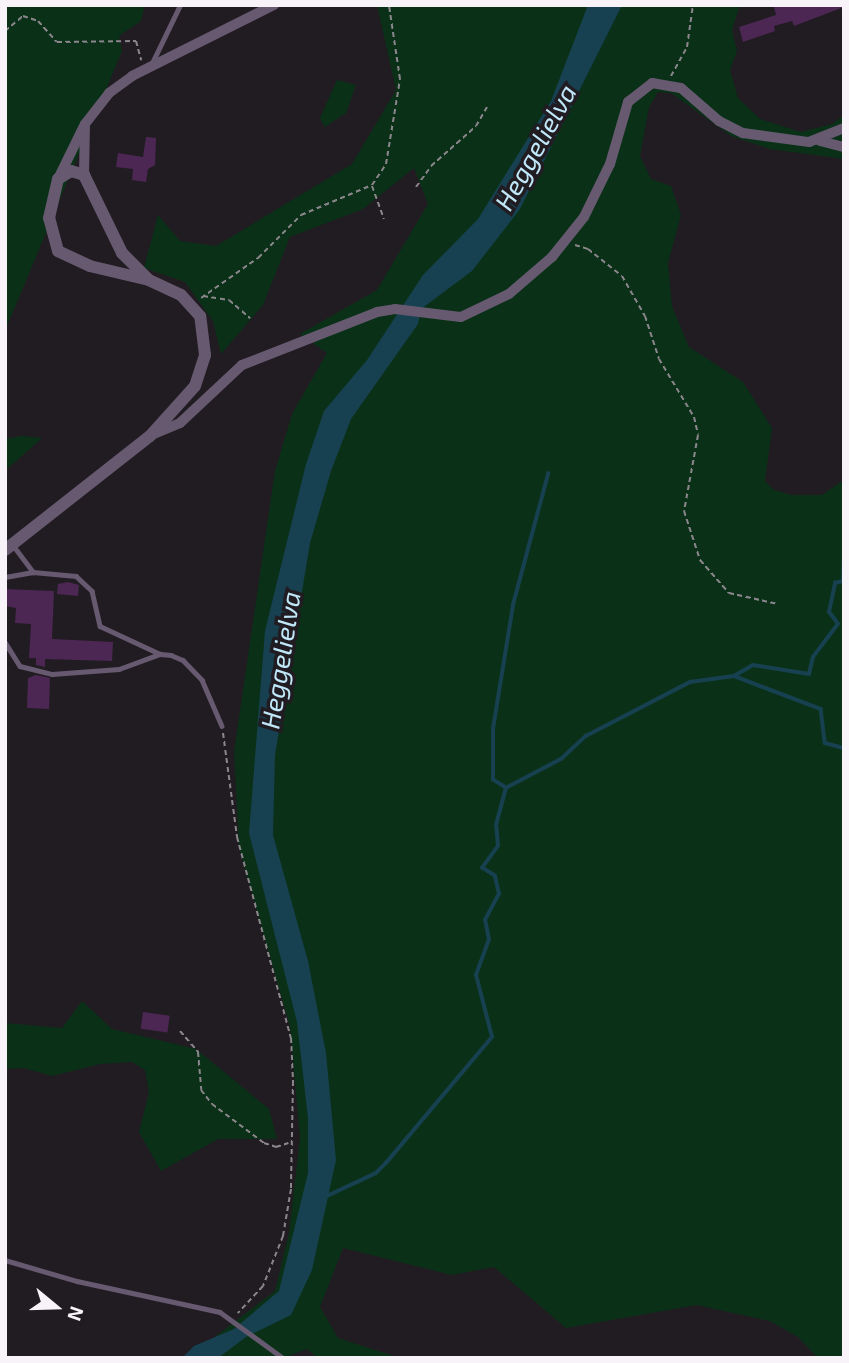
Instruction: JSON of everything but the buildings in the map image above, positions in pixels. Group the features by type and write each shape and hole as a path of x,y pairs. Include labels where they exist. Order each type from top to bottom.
{"street":[{"path":"9,547 150,436 183,402 204,365 205,333 198,301 149,280 90,266 58,251 49,218 64,159 85,124 109,93 146,70 274,5"},
{"path":"150,436 180,423 242,365 377,312 396,309 426,316 461,317 487,307 539,269 564,243 604,180 628,102 645,86 666,82 681,88 719,121 743,133 820,141 844,147"},
{"path":"85,124 85,175 122,253 149,280"},
{"path":"820,141 844,128"},
{"path":"58,179 71,171 85,175"}],"lane":[{"path":"146,70 180,5"},
{"path":"9,547 33,572"},
{"path":"5,578 33,572 69,574 83,580 92,592 100,626 160,654 183,660 196,673 213,699 222,726"},
{"path":"5,642 20,666 52,674 119,669 160,654"},
{"path":"5,1260 77,1281 200,1305 231,1317 283,1358"}],"path":[{"path":"198,301 258,258 301,215 372,185 386,164 394,137 400,79 389,5"},
{"path":"666,82 681,64 693,5"},
{"path":"5,32 23,16 38,21 57,42 129,39 135,41 146,70"},
{"path":"416,187 431,166 476,126 487,107"},
{"path":"372,185 384,219"},
{"path":"564,243 589,250 622,276 645,316 659,359 694,417 698,435 684,511 700,560 729,593 778,604"},
{"path":"198,301 229,300 250,318"},
{"path":"222,726 237,837 291,1038 291,1189 275,1260 254,1300 231,1317"},
{"path":"180,1031 198,1052 201,1090 212,1104 264,1143 276,1147 289,1142"}],"green space":[{"path":"5,5 145,5 141,21 119,36 122,51 7,326"},
{"path":"377,5 740,5 732,30 737,51 730,70 738,98 760,119 801,132 832,124 844,115 844,159 770,149 731,136 671,93 658,92 649,107 640,156 651,179 671,186 681,215 668,263 672,306 689,347 743,382 772,428 765,481 774,490 792,495 822,495 844,480 844,1358 818,1358 798,1337 770,1321 697,1305 566,1328 494,1267 452,1275 343,1248 320,1307 338,1338 400,1358 318,1358 307,1349 283,1358 187,1358 275,1291 289,1233 300,1138 290,1027 239,848 234,752 275,471 292,414 327,353 300,334 377,290 428,204 414,168 363,209 290,237 263,305 221,354 213,321 185,282 144,268 158,215 180,241 216,246 352,164 396,90"},
{"path":"337,80 356,85 346,113 325,127 320,118"},
{"path":"22,436 42,438 5,471 5,439"},
{"path":"82,1001 112,1029 196,1049 269,1109 277,1139 218,1139 161,1171 139,1132 149,1092 145,1070 132,1062 100,1064 52,1076 24,1068 5,1069 5,1023 62,1028"}],"water":[{"name":"Heggelielva","path":"588,5 622,5 520,209 472,271 421,309 418,324 351,419 331,471 310,543 275,755 273,835 308,961 326,1053 336,1160 312,1270 291,1315 246,1337 218,1358 182,1358 194,1346 234,1329 279,1291 308,1173 308,1118 297,1022 249,833 265,631 306,464 324,411 367,360 423,275 478,219 551,101"}],"waterway":[{"path":"506,788 493,780 493,729 513,605 548,474"},
{"path":"327,1196 376,1173 492,1037 476,975 489,940 485,920 499,894 495,876 482,868 498,846 496,825 506,788 561,759 586,736 690,682 734,676 753,665 809,674 813,657 838,624 829,612 835,583 843,581 844,550"},
{"path":"734,676 821,709 825,743 844,748"}]}
